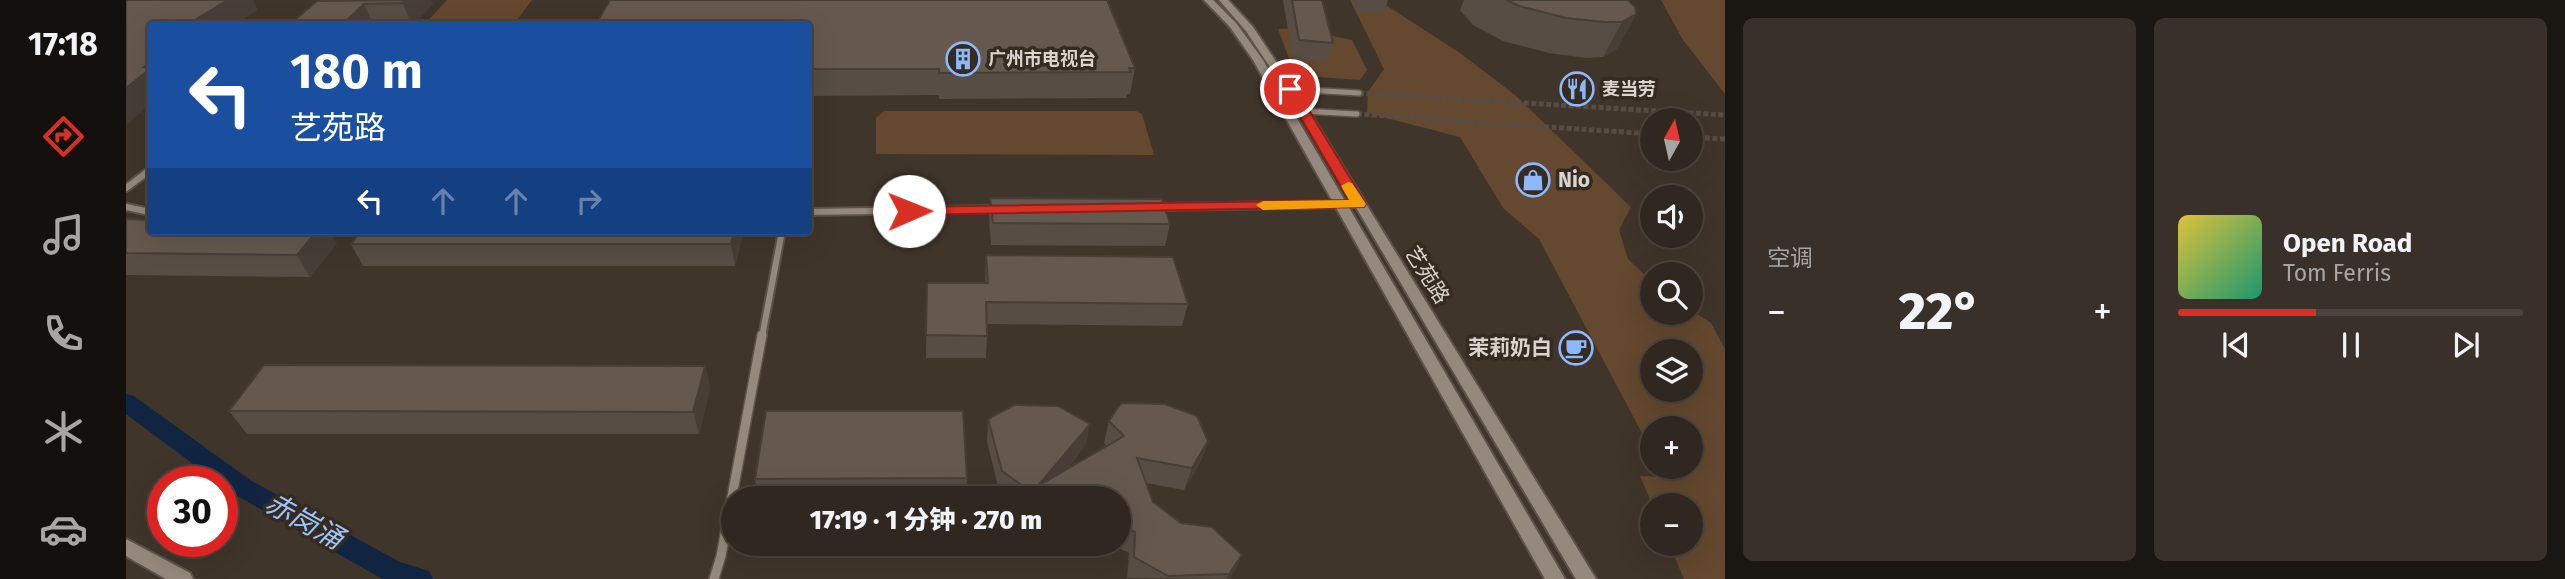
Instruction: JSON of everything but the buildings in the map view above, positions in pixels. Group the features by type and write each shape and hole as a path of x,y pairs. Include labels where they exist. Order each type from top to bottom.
{"street":[{"name":"艺苑路","path":"1208,0 1246,41 1286,94 1304,111 1586,579"},
{"name":"艺苑路","path":"1223,0 1250,29 1341,204 1555,579"},
{"path":"1286,94 1359,93"},
{"path":"1304,111 1357,114"},
{"path":"126,188 147,172"},
{"path":"1147,207 1359,204"},
{"path":"126,206 147,211"},
{"path":"812,212 1008,209"},
{"path":"714,579 721,556 781,235"},
{"path":"126,547 183,579"}],"shaded area":[{"path":"447,0 532,0 516,21 428,21"},
{"path":"1350,0 1378,0 1460,53 1515,95 1631,207 1619,230 1628,259 1640,270 1640,325 1703,325 1703,318 1711,323 1725,349 1725,579 1684,579 1674,556 1703,556 1703,493 1647,493 1641,479 1703,479 1703,416 1640,416 1640,429 1539,239 1503,208 1460,137 1367,113 1368,92 1384,69"},
{"path":"1661,0 1725,0 1725,94 1683,40"},
{"path":"1296,28 1352,40 1367,70 1360,80 1304,76 1293,69 1278,29"},
{"path":"884,111 1136,111 1142,114 1154,155 876,154 876,118"}],"waterway":[{"name":"赤岗涌","path":"126,402 242,487 394,572 420,579"}],"tunnel":[{"path":"1359,93 1725,115"},
{"path":"1357,114 1640,133"},
{"path":"1703,138 1725,139"}],"slow traffic":[{"path":"1263,205 1359,204 1348,186"}],"place":[{"name":"广州市电视台","path":"963,59"},
{"name":"麦当劳","path":"1577,89"},
{"name":"Nio","path":"1533,180"},
{"name":"茉莉奶白","path":"1576,348"}],"route":[{"path":"909,211 1359,204 1290,89"}]}
